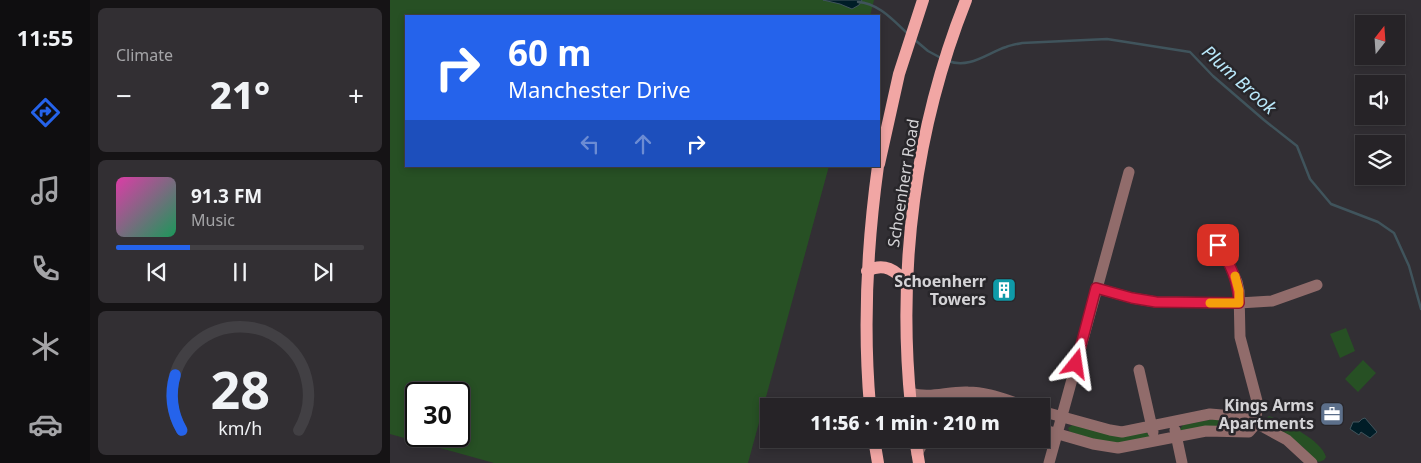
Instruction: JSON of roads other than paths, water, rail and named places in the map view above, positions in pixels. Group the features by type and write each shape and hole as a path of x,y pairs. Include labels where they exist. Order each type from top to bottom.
{"main road":[{"name":"Schoenherr Road","path":"880,160 890,108 923,0"},
{"name":"Schoenherr Road","path":"910,398 906,332 907,284 911,227 918,175 929,117 944,64 966,0"},
{"name":"Schoenherr Road","path":"869,398 866,350 867,272 879,167"},
{"path":"867,272 878,267 889,268 896,272 907,284"},
{"path":"876,448 878,463"}],"street":[{"path":"1049,463 1129,172"},
{"path":"1050,431 1112,448 1125,448 1206,431 1249,432 1256,424 1258,401 1240,337 1239,291 1233,270 1218,245"},
{"path":"1096,288 1132,298 1156,302 1239,303 1272,301 1317,285"},
{"path":"1139,370 1155,442"},
{"path":"956,392 958,398"},
{"path":"910,393 926,396 956,392 982,393 997,398"},
{"path":"1050,414 1122,432 1215,414 1245,417 1287,440 1312,463"},
{"path":"1174,422 1182,463"}],"water":[{"path":"823,0 862,0 859,5 852,9"},
{"path":"1365,418 1377,432 1370,438 1361,432 1359,435 1350,429 1353,422 1359,422"}],"waterway":[{"name":"Plum Brook","path":"858,2 872,5 879,9 907,33"},
{"name":"Plum Brook","path":"948,61 956,63 971,62 1008,46 1022,43 1107,39 1190,52 1213,76 1297,146 1310,179 1331,204 1378,222 1394,233 1409,266 1421,309"},
{"name":"Plum Brook","path":"915,40 928,51 941,58"}],"place":[{"name":"Schoenherr Towers","path":"1004,290"},
{"name":"Kings Arms Apartments","path":"1332,414"}]}
